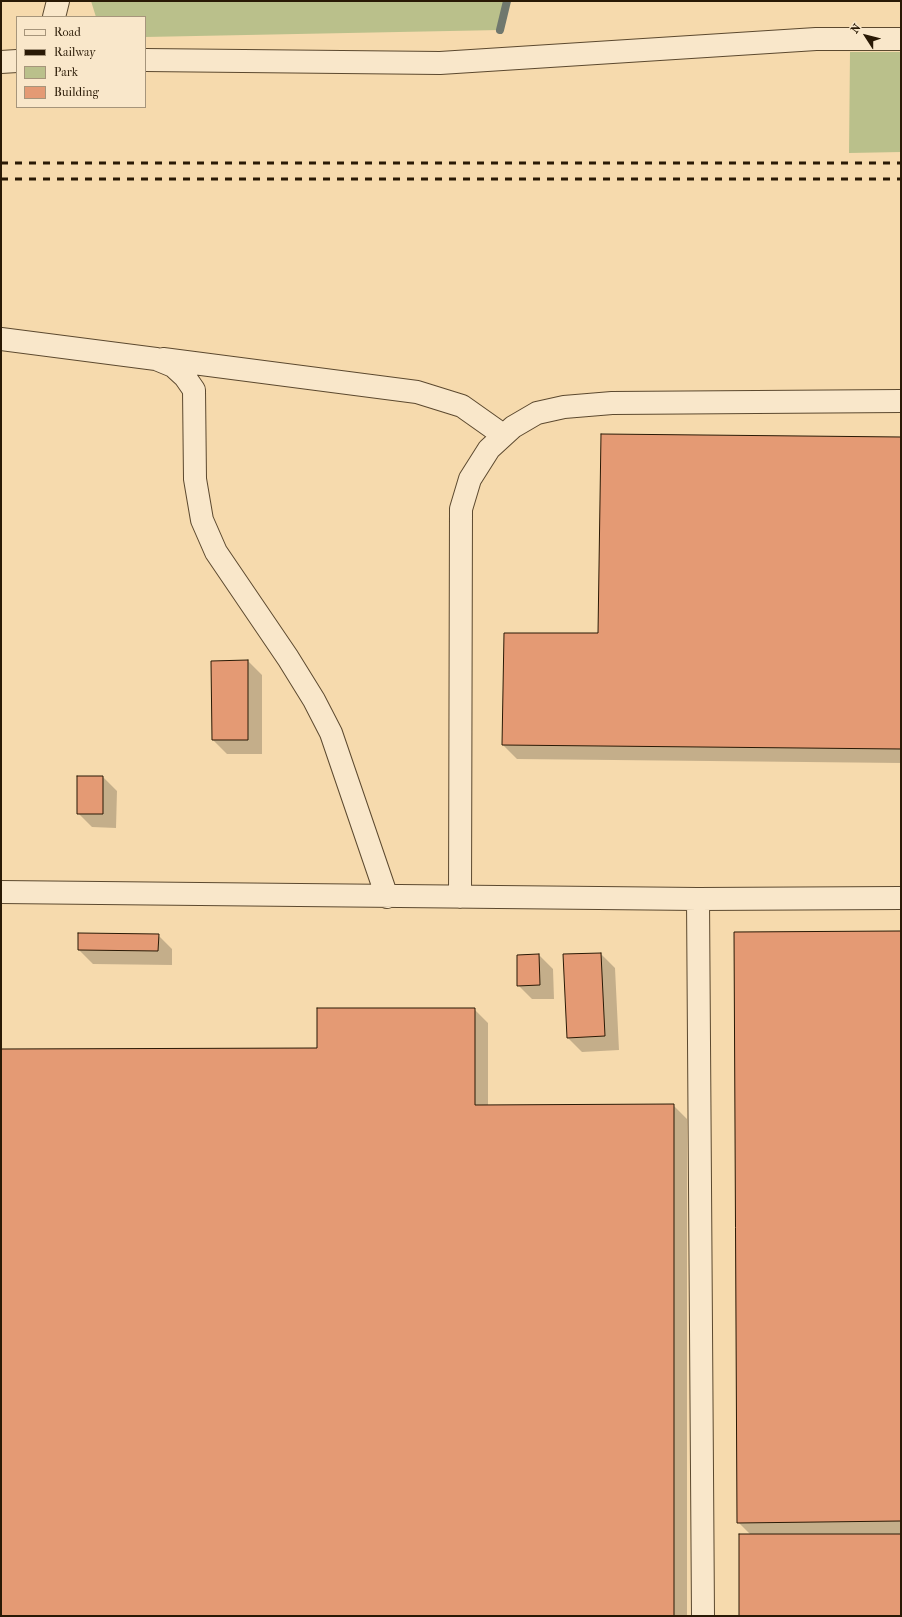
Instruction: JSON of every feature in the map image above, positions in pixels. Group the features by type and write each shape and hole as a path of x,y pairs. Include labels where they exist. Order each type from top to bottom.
{"street":[{"path":"54,16 58,1"},
{"path":"146,60 440,63 816,39 901,40"},
{"path":"1,62 16,61"},
{"path":"1,339 417,392 462,406 503,435"},
{"path":"156,358 173,366 185,377 194,390 195,479 202,520 216,552 288,658 314,700 331,733 387,897"},
{"path":"460,897 461,509 470,479 489,449 513,426 537,413 564,407 612,403 901,401"},
{"path":"1,892 387,897 698,899 901,898"},
{"path":"698,899 703,1616"}],"green space":[{"path":"91,1 507,1 500,30 146,37 146,16 96,16"},
{"path":"850,52 901,52 901,152 849,153"}],"building":[{"path":"601,434 901,437 901,749 502,745 504,633 598,633"},
{"path":"248,660 248,740 212,740 211,661"},
{"path":"77,776 103,776 103,814 77,814"},
{"path":"901,931 901,1521 737,1523 734,932"},
{"path":"78,933 159,934 158,951 78,950"},
{"path":"601,953 605,1036 567,1038 563,954"},
{"path":"539,954 540,985 517,986 517,955"},
{"path":"317,1008 475,1008 475,1105 674,1104 674,1616 1,1616 1,1049 317,1048"},
{"path":"739,1534 901,1534 901,1616 739,1616"}],"waterway":[{"path":"500,30 507,1"}],"railway":[{"path":"1,163 901,163"},
{"path":"1,179 901,179"}]}
